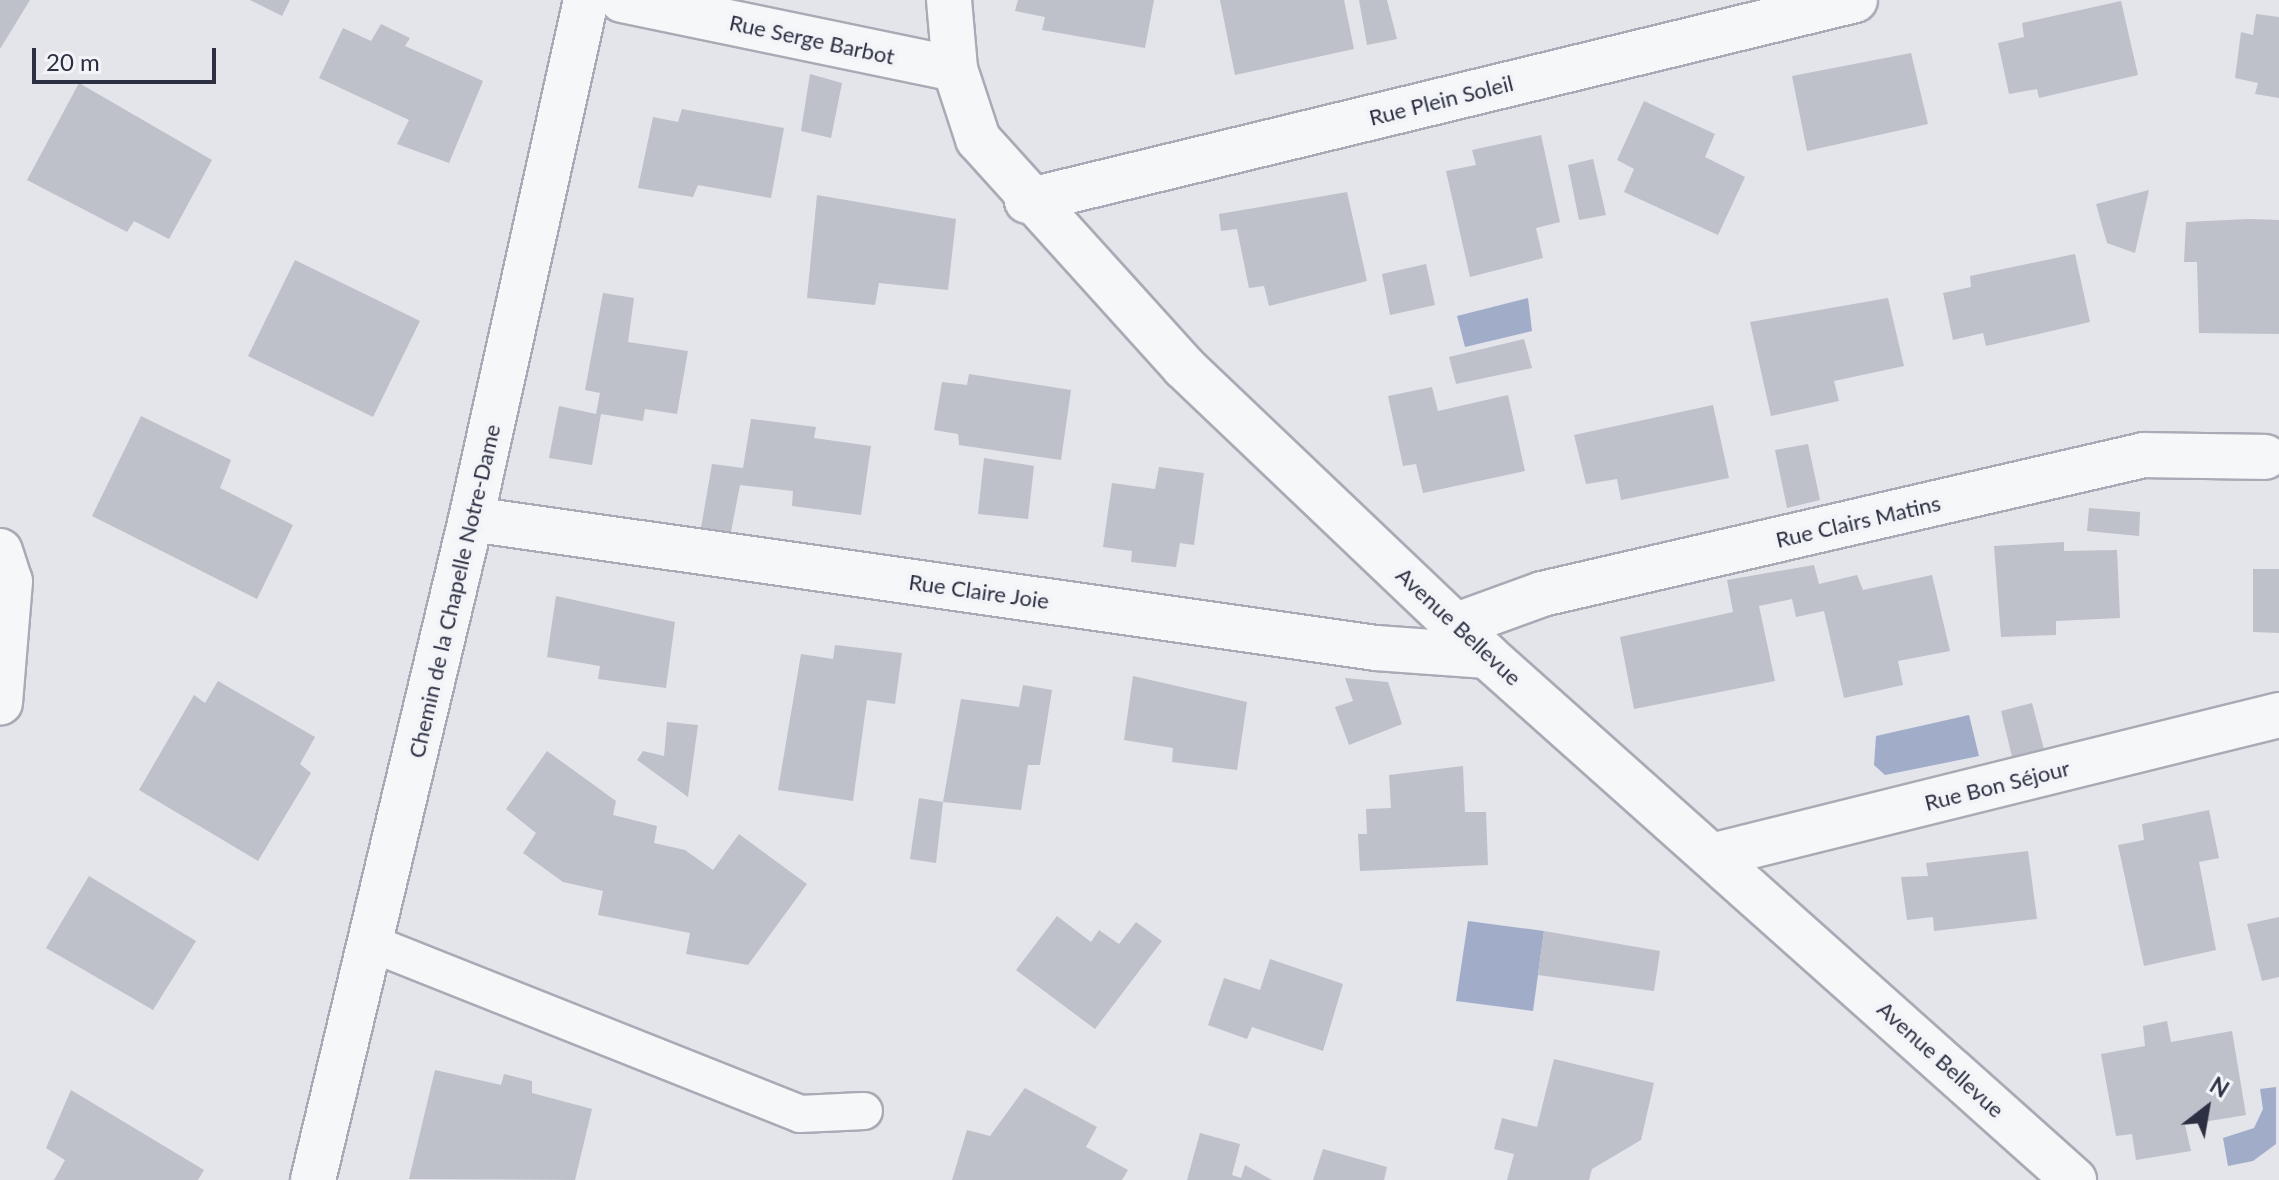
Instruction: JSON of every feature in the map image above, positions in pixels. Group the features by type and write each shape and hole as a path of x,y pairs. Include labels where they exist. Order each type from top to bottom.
{"street":[{"name":"Chemin de la Chapelle Notre-Dame","path":"313,1180 373,944 586,0"},
{"name":"Rue Serge Barbot","path":"622,0 955,69"},
{"name":"Avenue Bellevue","path":"949,0 955,69 978,139 1027,201 1184,367 1487,656 1715,855 2074,1180"},
{"name":"Rue Plein Soleil","path":"1027,201 1855,0"},
{"name":"Rue Clairs Matins","path":"1457,625 1542,594 2144,455 2265,457"},
{"name":"Rue Claire Joie","path":"471,519 1376,648 1487,656"},
{"path":"0,551 10,581 0,703"},
{"name":"Rue Bon Séjour","path":"1715,855 2279,715"}],"lane":[{"path":"373,944 800,1114 864,1111"}],"water":[{"path":"1528,298 1532,331 1465,347 1457,316"},
{"path":"1969,715 1979,756 1885,775 1874,765 1876,736"},
{"path":"1468,921 1544,931 1533,1011 1456,1001"},
{"path":"2276,1087 2276,1144 2253,1161 2228,1166 2223,1138 2254,1128 2263,1109 2260,1089"}],"building":[{"path":"0,0 30,0 0,49"},
{"path":"250,0 290,0 282,16"},
{"path":"1018,0 1154,0 1145,48 1042,30 1045,17 1015,11"},
{"path":"1220,0 1344,0 1354,49 1235,75"},
{"path":"1359,0 1387,0 1397,39 1367,45"},
{"path":"2121,1 2138,75 2039,98 2037,89 2009,94 1998,43 2024,37 2022,23"},
{"path":"2256,14 2279,17 2279,98 2255,94 2258,83 2235,78 2241,32 2253,35"},
{"path":"381,24 410,38 405,46 483,81 449,163 397,144 409,120 319,78 343,28 371,41"},
{"path":"1911,53 1928,124 1807,151 1792,76"},
{"path":"810,74 842,83 831,138 801,131"},
{"path":"79,83 212,160 169,239 134,221 127,232 27,180"},
{"path":"1644,101 1715,134 1705,157 1745,177 1718,235 1624,192 1634,169 1617,160"},
{"path":"682,109 784,128 771,198 698,185 693,197 638,188 653,117 678,122"},
{"path":"1541,135 1560,222 1536,228 1543,258 1470,277 1446,171 1476,165 1472,150"},
{"path":"1593,159 1606,215 1579,220 1568,165"},
{"path":"2149,190 2135,253 2107,243 2096,204"},
{"path":"1347,192 1367,281 1269,306 1264,286 1249,288 1237,229 1221,231 1219,214"},
{"path":"817,195 956,219 948,290 879,283 875,305 807,298"},
{"path":"2279,220 2279,334 2199,333 2197,262 2184,262 2186,222"},
{"path":"2075,254 2090,322 1986,346 1983,333 1953,340 1943,293 1971,287 1970,276"},
{"path":"295,260 420,321 373,417 248,356"},
{"path":"1426,264 1435,305 1390,315 1382,274"},
{"path":"603,293 634,298 628,342 688,351 677,414 645,409 643,421 601,414 592,465 549,458 559,406 596,414 600,393 585,390"},
{"path":"1888,298 1904,366 1834,381 1839,401 1771,416 1750,322"},
{"path":"1524,339 1532,368 1456,384 1449,357"},
{"path":"969,374 1071,390 1061,460 959,445 958,434 934,430 942,382 967,385"},
{"path":"1432,387 1438,411 1508,395 1525,471 1423,493 1416,464 1403,466 1388,396"},
{"path":"1713,405 1729,478 1621,500 1617,479 1586,484 1574,435"},
{"path":"141,416 231,460 220,488 293,525 257,599 92,516"},
{"path":"751,419 816,427 814,438 871,446 861,515 792,506 793,491 740,485 731,532 701,528 712,464 743,468"},
{"path":"1808,444 1820,500 1787,508 1775,450"},
{"path":"984,458 1034,466 1028,519 978,514"},
{"path":"1159,467 1204,473 1194,545 1180,543 1176,567 1131,562 1132,551 1103,547 1112,483 1155,489"},
{"path":"2089,508 2140,512 2139,536 2087,531"},
{"path":"2064,542 2064,551 2117,550 2120,618 2056,621 2056,635 2001,637 1994,546"},
{"path":"1814,565 1819,584 1857,575 1863,590 1932,575 1950,651 1898,661 1903,685 1844,698 1824,611 1796,617 1792,599 1759,606 1775,681 1634,709 1620,637 1733,612 1727,580"},
{"path":"2253,569 2279,569 2279,633 2253,632"},
{"path":"556,596 675,622 666,688 598,679 600,666 547,657"},
{"path":"835,645 902,653 895,704 867,700 853,801 778,790 801,654 833,659"},
{"path":"1133,676 1247,702 1237,770 1172,762 1173,748 1124,740"},
{"path":"1345,678 1388,682 1402,724 1349,745 1335,707 1353,701"},
{"path":"218,681 315,737 300,764 311,773 258,861 139,790 194,695 205,703"},
{"path":"1023,685 1052,690 1040,765 1028,765 1021,810 943,802 961,699 1019,707"},
{"path":"2032,703 2046,757 2014,765 2001,711"},
{"path":"667,722 698,725 688,797 637,760 643,751 664,756"},
{"path":"547,751 616,801 613,815 657,826 654,843 685,850 713,870 739,834 807,884 748,965 686,954 690,933 598,915 603,891 563,882 523,853 536,833 506,809"},
{"path":"1463,766 1465,812 1486,812 1488,865 1360,871 1358,834 1367,834 1366,809 1391,808 1389,775"},
{"path":"919,798 943,802 936,863 910,859"},
{"path":"2209,810 2219,858 2199,862 2216,950 2144,966 2118,845 2144,840 2142,824"},
{"path":"2028,851 2037,919 1934,931 1933,917 1907,920 1901,877 1928,876 1926,863"},
{"path":"89,876 196,941 153,1010 46,948"},
{"path":"1057,916 1091,942 1099,930 1119,944 1136,922 1162,941 1095,1029 1016,970"},
{"path":"2279,917 2279,977 2262,981 2247,924"},
{"path":"1544,931 1660,951 1654,991 1538,975"},
{"path":"1270,959 1343,984 1323,1051 1252,1027 1247,1039 1208,1025 1224,978 1260,990"},
{"path":"2167,1021 2171,1042 2232,1031 2246,1115 2185,1125 2191,1151 2136,1160 2132,1134 2116,1136 2101,1054 2145,1046 2143,1026"},
{"path":"1554,1059 1654,1083 1641,1140 1592,1169 1589,1180 1507,1180 1514,1154 1494,1149 1502,1118 1537,1127"},
{"path":"435,1070 501,1085 504,1074 532,1081 532,1093 592,1109 575,1180 409,1179"},
{"path":"1025,1088 1097,1127 1086,1147 1128,1170 1122,1180 952,1180 967,1130 990,1136"},
{"path":"71,1090 204,1170 198,1180 54,1180 65,1160 46,1148"},
{"path":"1200,1133 1240,1144 1232,1175 1241,1178 1245,1165 1272,1180 1187,1180"},
{"path":"1323,1149 1387,1167 1384,1180 1313,1180"}]}
